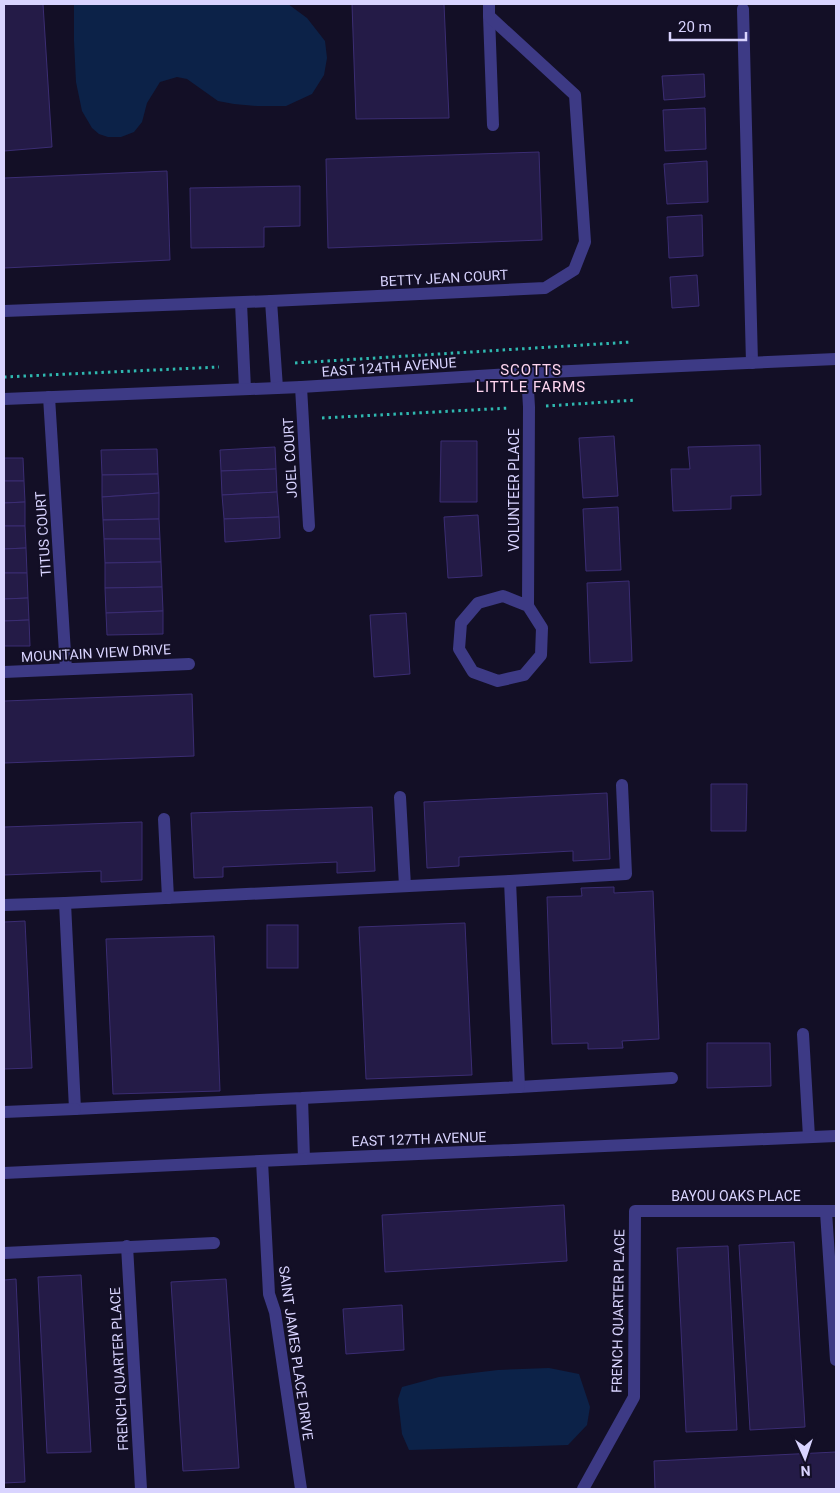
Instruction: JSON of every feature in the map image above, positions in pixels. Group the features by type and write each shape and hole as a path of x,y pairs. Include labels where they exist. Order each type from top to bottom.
{"street":[{"path":"742,9 752,363"},
{"path":"489,10 493,125"},
{"name":"BETTY JEAN COURT","path":"4,311 271,302 545,288 574,270 585,242 575,95 489,10"},
{"path":"271,302 277,388"},
{"path":"241,303 245,389"},
{"name":"EAST 124TH AVENUE","path":"4,399 300,387 527,373 836,359"},
{"name":"VOLUNTEER PLACE","path":"527,373 529,407 528,606"},
{"name":"JOEL COURT","path":"300,387 308,526"},
{"name":"TITUS COURT","path":"49,397 66,669"},
{"path":"504,596 528,606 542,628 540,655 524,675 498,682 473,672 459,650 461,623 478,603 504,596"},
{"name":"MOUNTAIN VIEW DRIVE","path":"4,672 189,664"},
{"path":"4,905 626,874 622,785"},
{"path":"400,797 405,886"},
{"path":"164,819 168,898"},
{"path":"510,881 519,1087"},
{"path":"65,903 75,1109"},
{"path":"803,1034 809,1137"},
{"path":"4,1112 672,1078"},
{"path":"302,1098 304,1159"},
{"name":"EAST 127TH AVENUE","path":"4,1173 836,1136"},
{"name":"SAINT JAMES PLACE DRIVE","path":"262,1161 270,1294 275,1312 300,1489"},
{"name":"BAYOU OAKS PLACE","path":"635,1211 831,1212"},
{"name":"FRENCH QUARTER PLACE","path":"583,1489 634,1397 635,1211"},
{"path":"831,1212 836,1360"},
{"path":"4,1253 214,1243"},
{"name":"FRENCH QUARTER PLACE","path":"127,1246 141,1489"}],"path":[{"path":"295,363 631,342"},
{"path":"4,377 219,367"},
{"path":"320,418 636,400"}],"water":[{"path":"74,4 288,4 307,18 325,41 327,58 324,75 312,94 286,106 257,106 218,101 187,79 177,77 160,82 147,103 142,122 134,132 121,137 108,137 99,134 92,128 82,111 76,82"},
{"path":"549,1368 579,1374 590,1407 587,1425 568,1445 409,1450 402,1434 398,1399 402,1387 439,1377 498,1370"}],"building":[{"path":"4,4 43,4 52,147 4,151"},
{"path":"352,4 444,4 449,118 356,119"},
{"path":"704,74 705,97 664,100 662,76"},
{"path":"705,108 706,149 665,151 663,110"},
{"path":"539,152 542,240 328,248 326,159"},
{"path":"707,161 708,202 667,204 664,164"},
{"path":"167,171 170,260 4,268 4,178"},
{"path":"300,186 300,226 264,227 264,247 191,248 190,188"},
{"path":"702,215 703,256 669,258 667,217"},
{"path":"697,275 699,306 672,308 670,277"},
{"path":"614,436 618,496 583,498 579,438"},
{"path":"441,441 477,441 477,502 440,502"},
{"path":"760,445 761,495 731,496 731,509 673,511 671,469 690,469 688,447"},
{"path":"275,447 276,469 221,471 220,450"},
{"path":"157,449 158,474 102,475 101,450"},
{"path":"4,458 23,458 24,481 4,481"},
{"path":"276,469 277,492 222,495 221,471"},
{"path":"158,474 159,493 102,497 102,475"},
{"path":"4,481 24,481 25,502 4,503"},
{"path":"277,492 279,517 224,519 222,495"},
{"path":"159,493 159,519 103,520 102,497"},
{"path":"25,502 25,526 4,526 4,503"},
{"path":"618,507 621,570 586,571 583,509"},
{"path":"478,515 482,576 448,578 444,517"},
{"path":"279,517 280,538 225,542 224,519"},
{"path":"159,519 160,539 104,539 103,520"},
{"path":"4,526 25,526 26,548 4,549"},
{"path":"104,539 160,539 161,562 105,563"},
{"path":"26,548 27,573 4,573 4,549"},
{"path":"161,562 162,587 105,588 105,563"},
{"path":"4,573 27,573 28,598 4,599"},
{"path":"629,581 632,661 590,663 587,583"},
{"path":"162,587 163,611 106,613 105,588"},
{"path":"28,598 29,620 4,621 4,599"},
{"path":"163,611 163,634 107,635 106,613"},
{"path":"406,613 410,674 374,677 370,615"},
{"path":"29,620 30,646 4,646 4,621"},
{"path":"192,694 194,756 4,763 4,701"},
{"path":"711,784 747,784 746,831 711,831"},
{"path":"607,793 610,859 573,861 573,851 459,857 459,866 427,868 424,802"},
{"path":"372,807 375,871 337,873 337,862 223,867 223,877 194,878 191,813"},
{"path":"142,822 142,880 101,882 101,871 4,875 4,827"},
{"path":"614,887 614,893 653,891 659,1039 622,1041 623,1048 588,1049 588,1043 552,1044 547,897 582,896 581,888"},
{"path":"25,921 32,1068 4,1069 4,922"},
{"path":"465,923 472,1075 366,1079 359,927"},
{"path":"267,925 298,925 298,968 267,968"},
{"path":"214,936 220,1091 113,1094 106,939"},
{"path":"707,1043 770,1043 771,1086 707,1088"},
{"path":"564,1205 567,1261 385,1272 382,1215"},
{"path":"794,1242 805,1427 750,1430 739,1245"},
{"path":"728,1246 737,1430 686,1432 677,1248"},
{"path":"81,1275 91,1452 47,1453 38,1277"},
{"path":"16,1279 25,1482 4,1483 4,1280"},
{"path":"226,1279 239,1468 183,1471 171,1282"},
{"path":"402,1305 404,1350 346,1354 343,1309"},
{"path":"836,1452 836,1489 655,1489 654,1461"}],"district":[{"name":"SCOTTS LITTLE FARMS","path":"531,378"}]}
